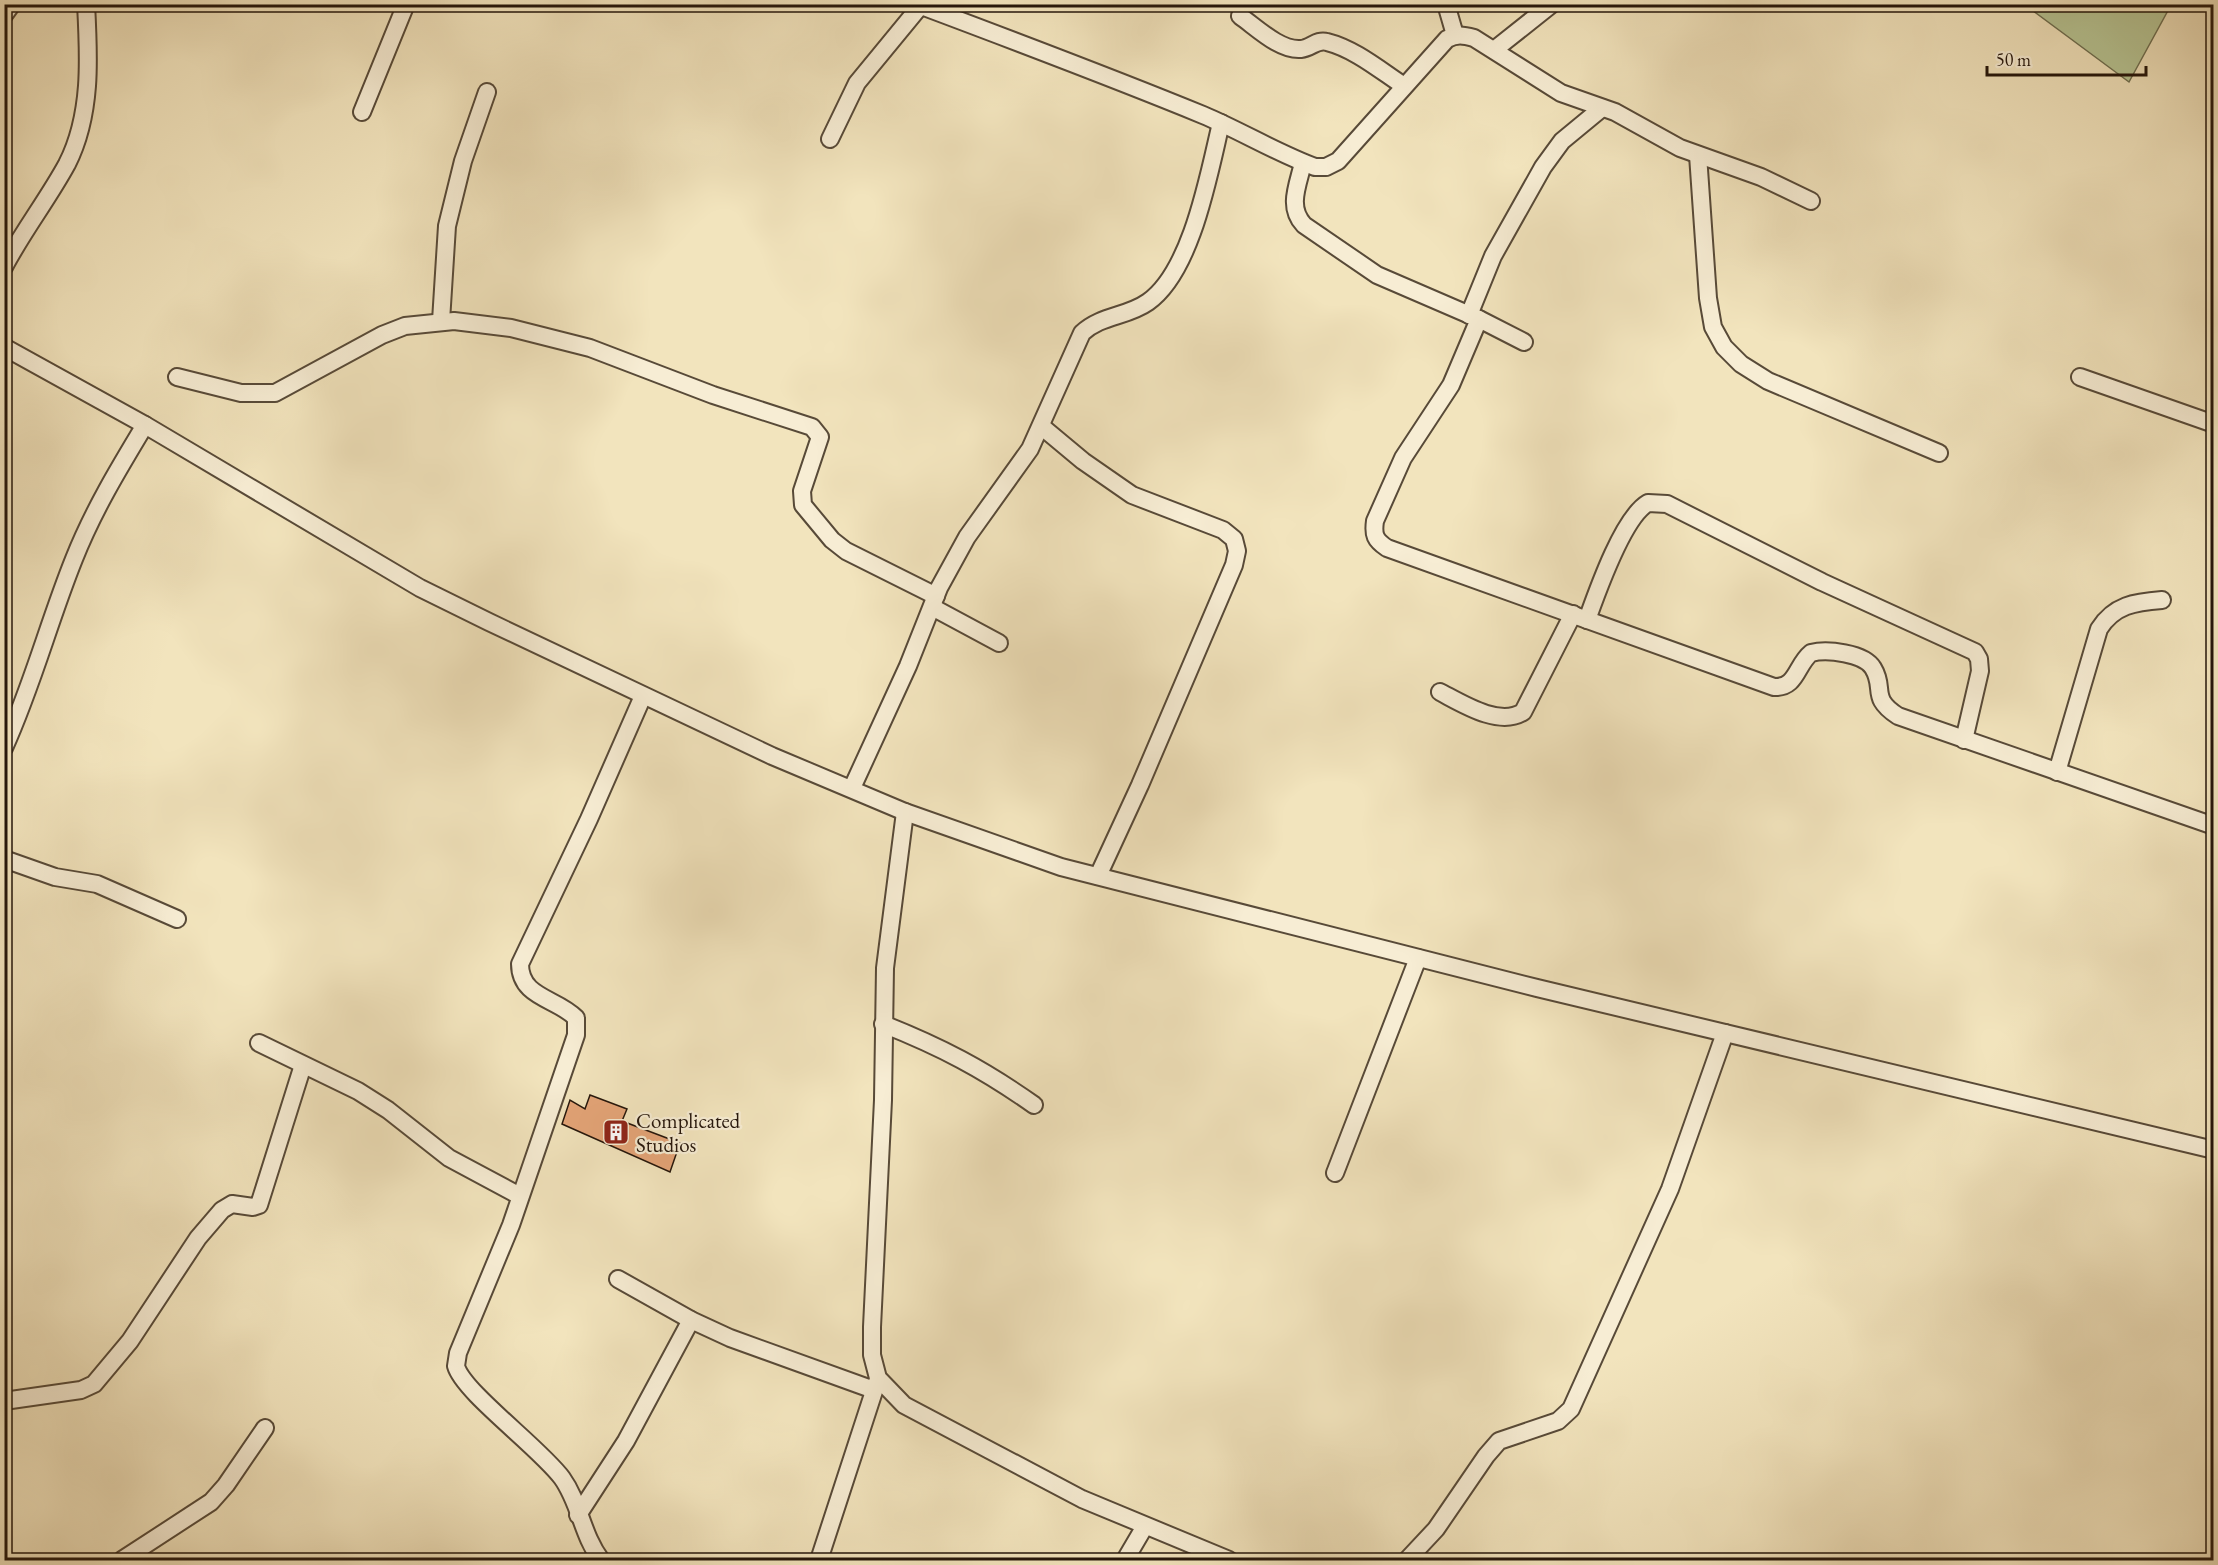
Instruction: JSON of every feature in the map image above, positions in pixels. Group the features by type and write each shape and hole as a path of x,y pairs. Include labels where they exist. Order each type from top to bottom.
{"street":[{"path":"4,15 12,4"},
{"path":"4,267 67,164 76,140 86,103 88,72 86,4"},
{"path":"362,112 406,4"},
{"path":"1446,4 1455,35"},
{"path":"1494,50 1552,4"},
{"path":"830,139 856,83 919,5 1013,39 1221,123 1315,167 1326,167 1338,161 1447,39 1455,35 1473,38 1542,82 1644,126 1698,155 1761,177 1811,201"},
{"path":"1240,16 1279,43 1292,48 1300,49 1322,40 1344,48 1404,86"},
{"path":"441,321 447,226 463,160 488,92"},
{"path":"1602,108 1562,141 1544,167 1493,256 1451,385 1403,458 1375,521 1373,532 1377,541 1387,548 1774,687 1783,688 1791,683 1805,658 1811,653 1837,653 1864,660 1872,666 1880,700 1887,709 1898,716 2214,826"},
{"path":"852,788 934,602 967,537 1013,474 1041,426 1072,350 1082,333 1094,322 1127,312 1148,302 1167,281 1186,247 1200,209 1221,123"},
{"path":"1698,155 1708,298 1713,327 1724,347 1741,364 1768,381 1939,453"},
{"path":"1303,163 1293,206 1296,216 1304,225 1377,275 1474,317 1524,342"},
{"path":"177,377 241,393 275,393 382,335 405,326 441,321 502,326 590,348 713,394 812,427 820,437 802,491 803,505 820,528 839,545 999,643"},
{"path":"4,347 145,425 420,588 772,756 905,812 1008,851 1418,958 2214,1150"},
{"path":"2080,376 2214,424"},
{"path":"4,748 24,705 74,557 108,487 145,425"},
{"path":"1041,426 1083,461 1132,495 1223,530 1234,539 1237,551 1224,591 1098,876"},
{"path":"1440,692 1502,718 1514,718 1523,712 1602,579 1634,515 1648,503 1667,504 1822,582 1975,652 1979,659 1980,671 1964,740"},
{"path":"2057,772 2098,629 2116,609 2137,602 2162,600"},
{"path":"601,1560 591,1548 570,1490 562,1478 518,1431 468,1386 456,1366 458,1353 476,1316 520,1196 571,1052 578,1024 572,1013 533,992 520,975 520,964 589,819 643,696"},
{"path":"819,1560 876,1384 872,1355 872,1328 883,1100 883,1024 891,912 905,812"},
{"path":"4,859 56,877 98,884 177,919"},
{"path":"1335,1173 1418,958"},
{"path":"883,1024 945,1049 993,1076 1034,1106"},
{"path":"1407,1560 1436,1529 1486,1456 1499,1441 1558,1421 1571,1409 1670,1189 1725,1033"},
{"path":"259,1043 358,1091 388,1110 449,1158 520,1196"},
{"path":"4,1401 81,1390 94,1384 130,1341 211,1222 231,1204 253,1207 259,1205 303,1065"},
{"path":"618,1279 691,1320 771,1354 876,1384 922,1417 1082,1499 1229,1560"},
{"path":"578,1515 617,1456 691,1320"},
{"path":"122,1560 210,1502 226,1485 265,1428"},
{"path":"1125,1560 1145,1526"}],"green space":[{"path":"2025,5 2171,5 2129,82"}],"building":[{"name":"Complicated Studios","path":"590,1095 627,1109 622,1121 680,1143 670,1172 562,1124 570,1100 585,1109"}],"place":[{"name":"Complicated Studios","path":"616,1132"}]}
